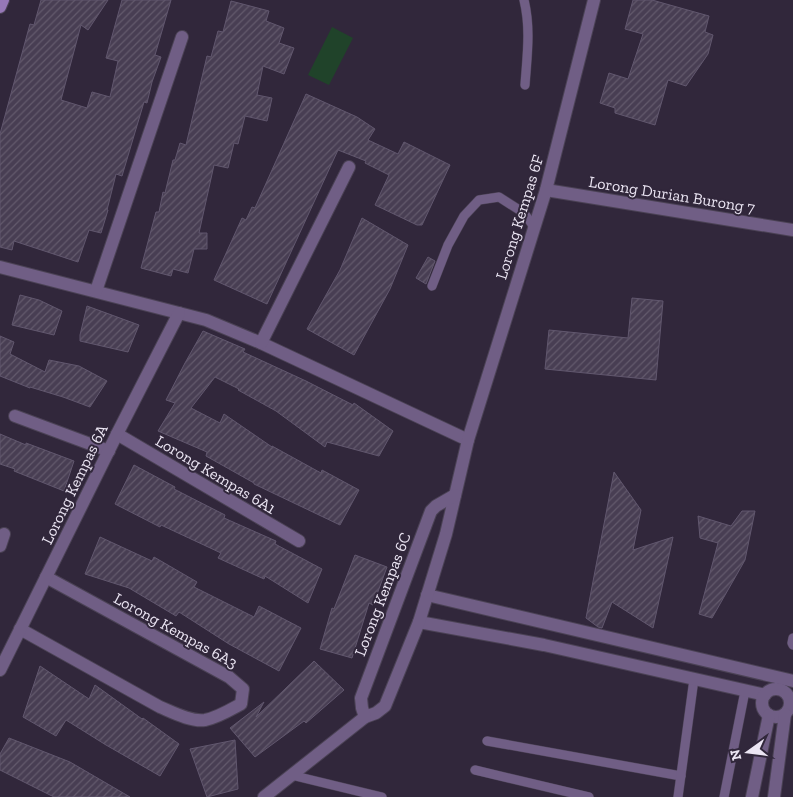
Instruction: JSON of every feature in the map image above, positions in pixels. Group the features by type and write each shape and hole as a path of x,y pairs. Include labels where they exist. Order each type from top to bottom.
{"street":[{"path":"0,7 2,0"},
{"name":"Lorong Kempas 6F","path":"468,440 546,190 594,0"},
{"path":"96,292 182,38"},
{"path":"261,343 349,167"},
{"name":"Lorong Durian Burong 7","path":"546,190 793,230"},
{"path":"0,267 206,320 261,343 468,440 446,534 419,622 385,706 376,713 365,717 264,797"},
{"name":"Lorong Kempas 6A","path":"0,670 6,643 20,629 179,313"},
{"path":"15,416 109,451"},
{"name":"Lorong Kempas 6A1","path":"117,434 299,542"},
{"name":"Lorong Kempas 6C","path":"365,717 361,698 431,511 442,501 455,495"},
{"name":"Lorong Kempas 6A3","path":"20,629 160,707 182,717 204,720 225,713 241,704 243,689 229,677 46,577"},
{"path":"427,595 793,681"},
{"path":"419,622 544,646 745,691 778,692"},
{"path":"738,667 789,697 790,709 774,797"},
{"path":"778,692 763,699 763,708 768,715 777,717 790,709"},
{"path":"752,797 768,715"}],"lane":[{"path":"524,0 528,15 529,36 525,85"},
{"path":"432,286 448,245 464,216 479,200 499,197 524,212 534,227"},
{"path":"793,638 793,645"},
{"path":"678,797 694,680"},
{"path":"724,797 745,691"},
{"path":"487,741 681,776"},
{"path":"475,770 589,797"},
{"path":"291,775 382,797"}],"green space":[{"path":"332,27 353,38 329,85 308,75"}],"building":[{"path":"41,0 108,0 88,30 81,25 61,100 87,108 92,92 110,97 118,61 106,58 122,0 171,0 155,55 161,57 147,103 144,102 122,176 116,174 101,233 89,230 78,262 14,241 12,250 0,247 0,134 30,24 34,25"},
{"path":"633,0 652,0 709,16 705,32 713,35 708,54 686,86 668,80 655,125 615,113 615,108 600,103 609,73 628,79 643,34 625,29"},
{"path":"231,1 269,11 266,21 284,28 279,43 294,48 284,74 263,66 257,95 272,98 267,121 245,116 238,144 234,143 228,168 214,165 199,233 207,233 207,249 194,249 188,273 173,269 171,276 141,268 156,212 159,212 163,192 165,193 173,160 175,160 180,143 186,145 207,56 211,57 218,31 223,32"},
{"path":"306,94 357,117 375,129 368,140 398,154 404,142 450,165 422,225 417,225 375,205 389,175 365,163 366,161 338,150 267,304 214,280 242,218 246,220 252,207 255,208"},
{"path":"362,218 408,245 390,289 354,355 307,329 340,270"},
{"path":"428,257 435,261 426,284 416,278"},
{"path":"20,295 39,300 62,311 54,335 12,325"},
{"path":"632,298 663,301 656,380 545,369 549,330 628,338"},
{"path":"87,306 139,325 128,352 80,341"},
{"path":"203,331 245,349 243,352 353,405 354,403 393,431 379,456 327,442 325,447 276,411 215,377 191,408 220,423 224,414 272,447 321,473 322,470 359,490 340,525 254,484 206,456 207,452 158,431 175,403 166,400"},
{"path":"0,336 14,342 10,354 45,372 49,360 79,366 107,381 90,407 30,388 0,376"},
{"path":"0,434 74,461 64,491 0,464"},
{"path":"134,465 175,487 174,489 225,515 224,518 276,541 275,544 322,569 308,603 265,576 264,579 218,558 221,553 161,525 160,527 115,504"},
{"path":"614,472 641,510 633,550 673,537 653,628 612,602 602,628 586,618"},
{"path":"742,511 755,511 745,560 712,618 699,614 718,543 700,538 698,516 731,526"},
{"path":"100,537 152,561 154,557 197,582 194,587 254,617 259,606 301,628 279,671 229,644 179,612 176,616 129,588 85,574"},
{"path":"355,555 387,567 373,605 369,603 352,658 320,649 332,608 334,609"},
{"path":"314,661 344,690 306,723 304,721 255,757 230,728 264,702 256,717"},
{"path":"40,666 89,699 95,685 179,744 160,776 66,720 56,736 23,717"},
{"path":"9,738 70,762 130,797 54,797 0,770 0,754"},
{"path":"235,740 238,789 207,797 190,749"}]}
